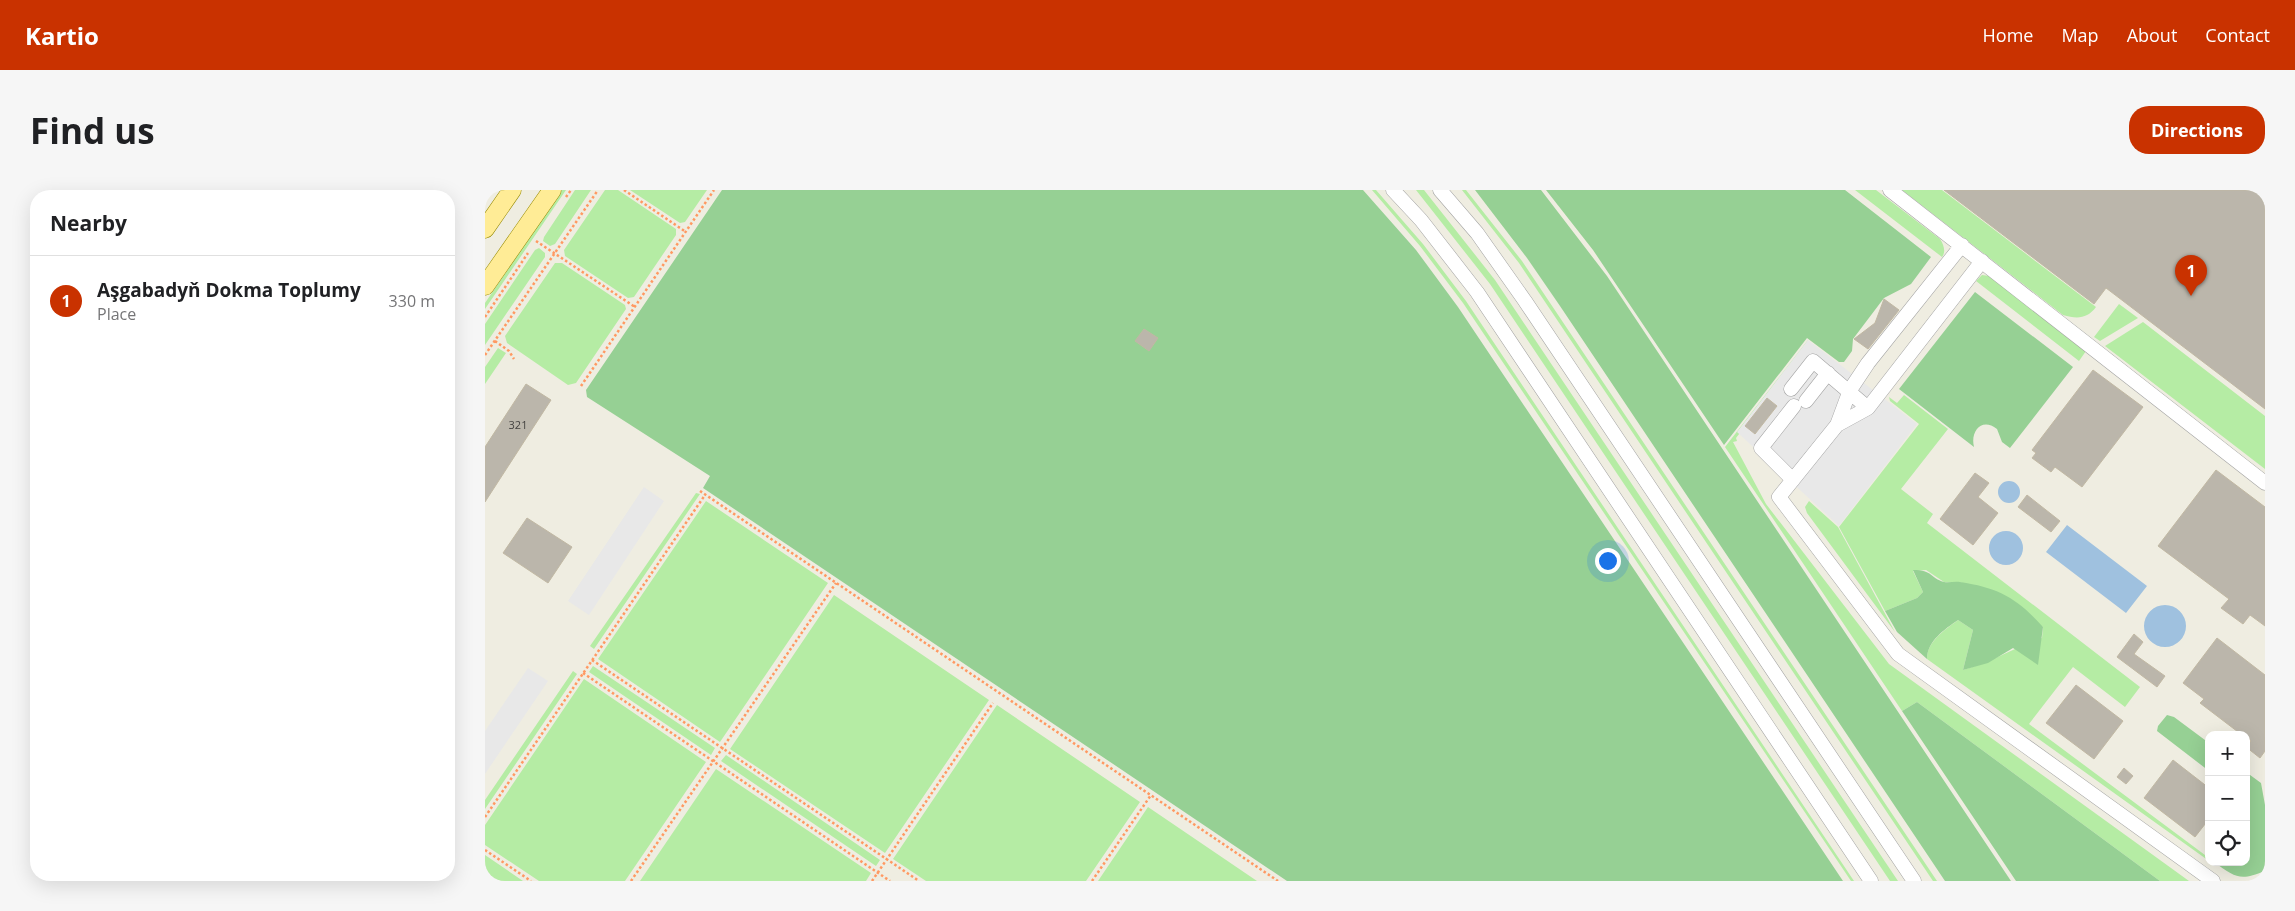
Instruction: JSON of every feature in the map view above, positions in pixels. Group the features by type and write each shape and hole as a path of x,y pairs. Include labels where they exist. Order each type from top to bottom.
{"main road":[{"path":"485,230 513,190"},
{"path":"485,286 557,197"}],"street":[{"path":"1393,190 1421,220 1477,292 1871,881"},
{"path":"1440,190 1477,233 1525,301 1914,881"},
{"path":"1890,190 2265,483"},
{"path":"1962,246 1850,390 1837,425 1779,497 1898,654 2213,881"},
{"path":"1837,425 1868,408 1982,261"},
{"path":"1791,389 1812,361 1850,390 1868,408"},
{"path":"1793,480 1761,448 1828,373"}],"path":[{"path":"557,197 571,190"},
{"path":"485,356 598,190"},
{"path":"624,190 686,232"},
{"path":"581,386 714,190"},
{"path":"485,317 541,234"},
{"path":"536,241 635,307"},
{"path":"495,341 509,351 514,359"},
{"path":"700,491 1278,881"},
{"path":"485,817 705,495"},
{"path":"631,881 835,583"},
{"path":"592,660 919,881"},
{"path":"583,673 890,881"},
{"path":"872,881 993,703"},
{"path":"1092,881 1151,795"},
{"path":"485,850 531,881"}],"green space":[{"path":"562,190 566,190 485,309 485,303"},
{"path":"575,190 591,190 555,244 550,246 543,241 544,237"},
{"path":"605,190 618,190 676,229 676,235 634,297 628,298 565,256 564,250"},
{"path":"630,190 707,190 685,222 680,223"},
{"path":"722,190 1363,190 1416,250 1458,307 1843,881 1287,881 703,488 710,476 587,397 586,390"},
{"path":"1372,190 1376,190 1423,244 1466,301 1854,881 1851,881 1463,303 1420,246"},
{"path":"1416,190 1424,190 1495,280 1898,881 1890,881 1490,284"},
{"path":"1462,190 1466,190 1522,261 1937,881 1933,881 1519,263"},
{"path":"1475,190 1541,190 1607,276 2011,881 1945,881 1560,306 1527,258"},
{"path":"1546,190 1845,190 1931,257 1911,284 1884,298 1853,339 1852,351 1844,362 1839,362 1807,338 1724,445 1593,250"},
{"path":"1855,190 1876,190 1940,239 1944,248 1942,257"},
{"path":"1902,190 1942,190 2096,307 2089,314 2081,317 2063,315"},
{"path":"539,248 545,253 545,257 485,345 485,324 535,250"},
{"path":"555,263 562,263 625,305 626,309 576,383 568,385 507,343 505,336"},
{"path":"1982,275 1989,276 2086,351 2079,361 1976,281"},
{"path":"1975,292 2073,367 2010,448 2002,442 1997,429 1987,424 1982,425 1976,431 1973,441 1974,447 1899,389"},
{"path":"2119,304 2138,318 2100,341 2094,337"},
{"path":"2143,322 2265,416 2265,469 2105,346"},
{"path":"1808,340 1806,348 1736,438 1737,441 1733,442 1766,504 1889,664 2189,881 2160,881 1917,702 1902,711 1725,447"},
{"path":"498,348 506,353 485,384 485,367"},
{"path":"1904,395 1948,429 1901,489 1933,514 1927,523 2140,687 2125,707 2073,667 2029,724 2205,855 2205,858 1927,659 1933,641 1958,620 1973,630 1963,670 2042,638 2043,627 1973,586 1959,582 1944,582 1926,570 1913,571 1923,592 1917,598 1885,611 1839,527 1919,424 1890,401 1889,397 1897,403"},
{"path":"696,493 700,494 594,649 590,646"},
{"path":"706,501 828,583 720,742 598,659"},
{"path":"1809,501 1838,527 1895,632 1807,513 1805,507"},
{"path":"1913,570 1924,571 1944,582 1960,582 1986,587 2016,602 2043,627 2038,665 2013,648 1988,663 1963,670 1973,630 1958,620 1933,641 1927,659 1897,632 1885,611 1917,598 1923,592"},
{"path":"834,595 989,700 885,853 730,749"},
{"path":"593,666 715,748 711,755 589,672"},
{"path":"573,671 577,674 485,809 485,800"},
{"path":"584,679 706,762 625,881 539,881 485,845 485,825"},
{"path":"1917,702 2160,881 2016,881 1902,711"},
{"path":"997,705 1140,802 1086,881 926,881 893,859"},
{"path":"2167,715 2174,717 2205,740 2205,768 2157,731 2158,726"},
{"path":"726,755 880,860 876,866 721,761"},
{"path":"716,769 871,873 866,881 640,881"},
{"path":"2250,775 2261,783 2265,805 2265,871 2244,877 2228,872 2220,866 2250,866"},
{"path":"1148,807 1257,881 1098,881"},
{"path":"485,855 523,881 485,881"}],"shaded area":[{"path":"1808,340 1917,424 1839,526 1737,432"},
{"path":"644,487 664,501 589,615 568,601"},
{"path":"528,668 548,681 485,774 485,731"}],"water":[{"path":"2009,481 2019,488 2020,492 2013,502 2009,503 1999,496 1998,492 2005,482"},
{"path":"2067,525 2147,586 2126,613 2046,552"},
{"path":"2006,531 2013,532 2018,536 2022,541 2022,555 2018,560 2013,564 2006,565 1999,564 1994,560 1990,555 1989,548 1990,541 1994,536 1999,532"},
{"path":"2165,605 2180,611 2186,626 2180,641 2165,647 2150,641 2144,626 2150,611"}],"building":[{"path":"1944,190 2265,190 2265,409 2106,288 2094,304"},
{"path":"1884,299 1899,310 1868,349 1854,339 1875,323"},
{"path":"1144,329 1158,338 1149,351 1135,341"},
{"path":"2093,370 2143,407 2082,487 2055,467 2051,472 2032,458 2036,453 2032,450"},
{"path":"526,384 551,400 485,502 485,447"},
{"path":"1767,398 1777,406 1755,434 1745,426"},
{"path":"2216,470 2265,507 2265,626 2250,615 2243,624 2221,608 2229,599 2158,546"},
{"path":"1975,473 1989,483 1978,497 1998,513 1973,545 1940,519"},
{"path":"2027,495 2060,521 2051,532 2018,507"},
{"path":"527,518 572,547 548,583 503,553"},
{"path":"2134,634 2143,642 2134,654 2165,676 2157,687 2117,657"},
{"path":"2217,638 2265,675 2265,751 2260,758 2250,750 2250,731 2237,731 2200,703 2204,699 2183,683"},
{"path":"2076,685 2123,721 2094,759 2046,723"},
{"path":"2173,760 2205,785 2205,824 2195,837 2144,798"},
{"path":"2124,768 2133,776 2126,784 2117,777"}],"place":[{"name":"Aşgabadyň Dokma Toplumy","path":"2191,296"}]}
